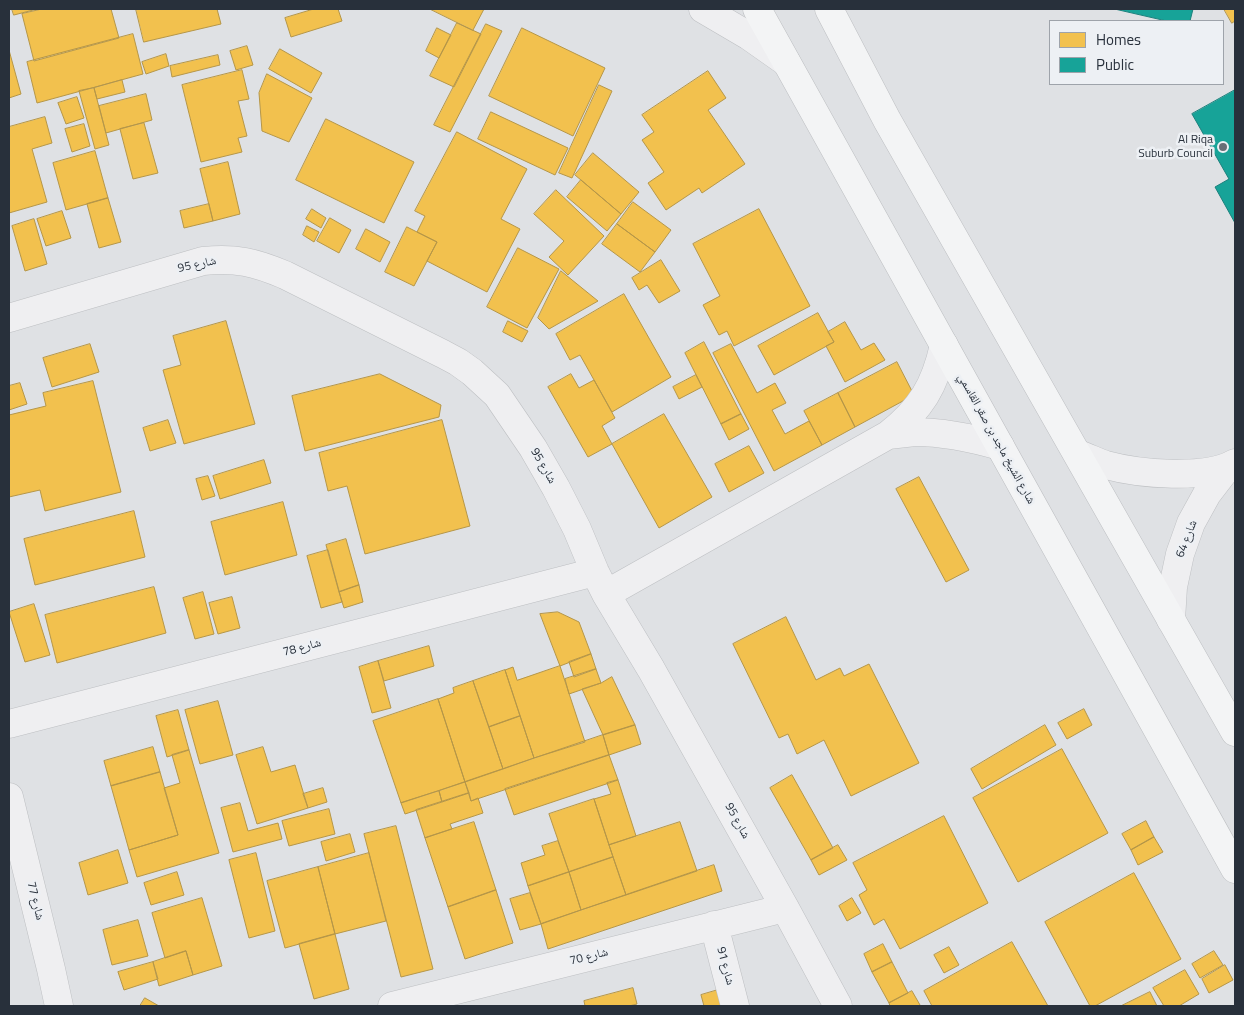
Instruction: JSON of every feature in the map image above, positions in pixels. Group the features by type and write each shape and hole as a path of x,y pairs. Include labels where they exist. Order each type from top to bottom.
{"main road":[{"name":"شارع الشيخ ماجد بن صقر القاسمي","path":"757,9 1235,869"},
{"path":"832,12 896,136 1235,732"}],"street":[{"path":"703,9 749,36 786,62"},
{"name":"شارع 95","path":"9,318 203,261 224,259 245,261 285,275 442,354 465,367 485,383 497,396 533,448 556,488 601,583 785,908 838,1006"},
{"path":"888,435 915,411 926,396 940,363 944,345"},
{"path":"888,435 916,432 945,434 972,438 1000,446"},
{"name":"شارع 78","path":"9,724 601,583 888,435"},
{"name":"شارع 64","path":"1078,454 1106,465 1166,474 1197,473 1231,465"},
{"name":"شارع 64","path":"1171,620 1173,587 1180,554 1191,523 1207,494 1231,465"},
{"name":"شارع 77","path":"9,797 59,1006"},
{"name":"شارع 70","path":"399,1005 785,908"},
{"name":"شارع 91","path":"714,925 735,1006"}],"building: Homes":[{"path":"12,9 37,9 14,15"},
{"path":"42,9 111,9 119,38 34,61 22,14"},
{"path":"136,9 217,9 221,24 144,42"},
{"path":"314,9 338,9 342,21 291,37 285,18"},
{"path":"430,9 484,9 473,30"},
{"path":"1224,9 1235,9 1235,21 1232,23"},
{"path":"457,23 481,34 454,87 430,76"},
{"path":"486,24 502,31 450,132 434,125"},
{"path":"437,28 451,35 439,58 426,51"},
{"path":"522,28 605,68 573,136 489,96"},
{"path":"133,34 143,74 37,103 27,62"},
{"path":"247,46 253,65 236,70 230,51"},
{"path":"280,49 322,73 311,93 269,69"},
{"path":"9,50 21,94 9,98"},
{"path":"166,54 169,66 146,74 142,62"},
{"path":"218,55 220,65 172,77 170,66"},
{"path":"242,70 249,99 238,101 247,136 238,138 242,152 201,162 182,85"},
{"path":"708,71 726,98 708,110 745,164 702,193 699,188 666,210 648,183 664,172 642,140 654,132 642,115"},
{"path":"267,74 312,98 289,142 262,131 259,93"},
{"path":"122,80 125,92 97,99 94,88"},
{"path":"599,85 612,91 572,178 559,173"},
{"path":"94,88 109,145 95,149 79,91"},
{"path":"146,94 152,120 106,133 99,106"},
{"path":"77,97 84,118 66,124 58,103"},
{"path":"491,112 568,148 555,175 478,139"},
{"path":"45,117 52,143 32,149 47,202 9,213 9,127"},
{"path":"326,119 414,162 384,223 296,180"},
{"path":"144,123 158,173 133,179 120,129"},
{"path":"84,124 90,146 72,152 65,129"},
{"path":"457,132 527,169 501,219 520,229 487,292 427,261 437,242 417,232 425,216 415,211"},
{"path":"95,151 108,198 66,210 53,163"},
{"path":"593,153 639,192 621,214 575,175"},
{"path":"228,162 240,214 213,221 200,169"},
{"path":"581,180 621,214 607,231 567,197"},
{"path":"556,190 604,236 568,275 549,257 564,241 534,214"},
{"path":"108,198 121,242 99,248 87,204"},
{"path":"633,202 671,230 655,252 617,224"},
{"path":"209,204 213,221 184,228 180,211"},
{"path":"312,209 326,218 321,228 306,219"},
{"path":"759,209 810,306 734,346 727,331 719,335 703,305 720,296 693,244"},
{"path":"62,211 71,238 46,246 37,219"},
{"path":"330,218 351,230 339,253 317,241"},
{"path":"34,219 47,264 25,271 12,226"},
{"path":"617,224 655,252 640,272 602,244"},
{"path":"307,226 319,232 314,242 303,235"},
{"path":"407,227 437,242 414,286 385,272"},
{"path":"366,229 390,242 380,262 356,249"},
{"path":"518,248 559,269 527,328 487,307"},
{"path":"661,260 680,291 659,303 647,285 639,290 632,278"},
{"path":"561,271 598,301 549,329 538,318"},
{"path":"624,294 671,377 612,412 580,355 570,360 556,334"},
{"path":"818,313 834,342 774,375 758,346"},
{"path":"226,321 255,424 184,444 163,370 181,365 173,336"},
{"path":"508,321 528,331 522,342 503,332"},
{"path":"845,322 861,350 874,343 885,360 845,382 826,346 834,342 828,332"},
{"path":"704,342 741,414 721,424 685,353"},
{"path":"90,344 99,372 52,387 43,358"},
{"path":"731,344 757,393 775,383 786,403 772,410 785,434 809,421 822,445 774,471 713,353"},
{"path":"897,362 914,395 855,427 838,393"},
{"path":"380,374 441,405 439,417 305,451 292,396"},
{"path":"571,374 579,388 594,380 615,418 602,426 612,444 588,457 548,387"},
{"path":"696,375 702,387 679,399 673,387"},
{"path":"93,381 121,492 45,511 40,490 9,497 9,415 46,406 43,393"},
{"path":"20,383 27,404 9,410 9,386"},
{"path":"838,393 855,427 822,445 804,411"},
{"path":"664,414 712,497 659,528 612,444"},
{"path":"741,414 749,429 729,440 721,424"},
{"path":"168,420 176,443 150,451 143,428"},
{"path":"442,420 470,526 365,554 347,486 328,491 319,453"},
{"path":"749,446 764,473 729,492 715,464"},
{"path":"264,460 271,483 220,499 213,476"},
{"path":"208,476 215,496 202,500 196,479"},
{"path":"919,477 969,570 946,582 896,489"},
{"path":"283,502 297,555 225,575 211,522"},
{"path":"134,511 145,557 35,585 24,539"},
{"path":"346,539 359,585 339,592 326,545"},
{"path":"328,550 342,602 321,608 307,556"},
{"path":"359,585 363,602 344,608 339,592"},
{"path":"154,587 166,633 57,663 45,615"},
{"path":"203,592 214,634 195,639 183,598"},
{"path":"232,597 240,628 218,634 209,603"},
{"path":"34,604 50,655 25,662 9,612"},
{"path":"558,612 579,622 591,654 560,666 540,614"},
{"path":"786,617 816,680 840,668 844,676 869,664 919,763 851,796 824,740 797,754 788,734 779,738 733,644"},
{"path":"429,646 434,666 384,681 378,661"},
{"path":"591,654 596,669 574,677 569,662"},
{"path":"378,661 391,708 372,713 359,667"},
{"path":"560,666 585,742 534,758 505,670 513,667 517,680"},
{"path":"596,669 601,683 569,694 565,679"},
{"path":"505,670 520,716 489,727 473,681"},
{"path":"612,677 635,725 603,735 582,689"},
{"path":"473,681 503,769 465,782 438,699 454,693 453,688"},
{"path":"438,699 465,782 401,803 373,721"},
{"path":"218,701 233,755 200,764 185,710"},
{"path":"1084,709 1092,725 1067,739 1058,723"},
{"path":"178,710 189,750 167,757 156,716"},
{"path":"520,716 534,758 503,769 489,727"},
{"path":"635,725 641,744 609,755 603,735"},
{"path":"1045,725 1056,745 982,789 971,769"},
{"path":"603,735 609,755 471,801 465,782"},
{"path":"153,747 160,772 111,786 104,761"},
{"path":"263,747 271,772 295,765 308,808 257,824 236,755"},
{"path":"1062,749 1108,833 1018,882 973,798"},
{"path":"189,750 219,853 137,877 129,850 178,835 164,788 180,783 172,755"},
{"path":"609,755 618,780 514,815 505,789"},
{"path":"160,772 178,835 129,850 111,786"},
{"path":"792,775 833,848 811,860 770,788"},
{"path":"618,780 636,836 609,845 594,799 611,794 607,783"},
{"path":"465,782 469,793 442,802 439,791"},
{"path":"323,788 327,802 308,808 303,794"},
{"path":"439,791 442,802 405,814 401,803"},
{"path":"469,793 471,801 478,798 483,813 450,824 452,829 425,838 416,810"},
{"path":"594,799 613,857 569,872 549,814"},
{"path":"240,803 248,831 278,823 282,839 233,852 221,808"},
{"path":"329,809 335,834 289,846 282,821"},
{"path":"944,816 988,903 900,949 884,919 874,925 859,895 867,890 853,863"},
{"path":"1146,821 1154,837 1131,850 1122,834"},
{"path":"474,822 496,890 448,907 425,838"},
{"path":"680,822 697,871 626,895 609,845"},
{"path":"396,826 433,969 401,977 364,834"},
{"path":"350,834 355,852 326,861 321,842"},
{"path":"1154,837 1163,852 1138,865 1131,850"},
{"path":"558,841 569,872 528,886 521,863 545,855 542,846"},
{"path":"838,845 847,860 819,875 811,860"},
{"path":"118,850 128,883 88,895 79,863"},
{"path":"256,853 275,931 249,938 229,860"},
{"path":"369,853 386,921 335,934 318,867"},
{"path":"613,857 626,895 581,910 569,872"},
{"path":"714,865 722,891 548,949 541,924"},
{"path":"318,867 335,934 285,948 267,881"},
{"path":"177,872 184,895 151,905 144,883"},
{"path":"569,872 581,910 541,924 528,886"},
{"path":"1134,873 1181,959 1095,1006 1090,1006 1045,922"},
{"path":"496,890 513,943 465,959 448,907"},
{"path":"530,893 541,924 520,930 510,899"},
{"path":"202,898 222,966 193,975 186,951 165,958 152,913"},
{"path":"852,898 861,913 847,921 839,906"},
{"path":"138,920 148,956 112,965 103,930"},
{"path":"335,934 349,989 314,999 299,944"},
{"path":"1012,942 1048,1006 932,1006 924,991"},
{"path":"883,944 892,962 872,972 864,954"},
{"path":"949,947 959,965 944,973 934,955"},
{"path":"186,951 193,975 159,986 153,962"},
{"path":"1214,951 1223,965 1200,978 1192,964"},
{"path":"153,962 158,979 124,990 118,972"},
{"path":"892,962 908,993 889,1003 872,972"},
{"path":"1225,965 1233,980 1209,993 1202,979"},
{"path":"1185,970 1199,994 1179,1006 1164,1006 1153,988"},
{"path":"633,988 637,1004 629,1006 585,1006 584,1001"},
{"path":"718,990 723,1006 704,1006 701,995"},
{"path":"912,991 920,1005 890,1006 889,1003"},
{"path":"1150,992 1157,1006 1121,1006"},
{"path":"145,998 159,1006 140,1006"}],"building: Public":[{"path":"1115,9 1193,9 1190,20 1163,20"},
{"name":"Al Riqa Suburb Council","path":"1235,90 1235,223 1215,187 1229,179 1192,114"}],"place":[{"name":"Al Riqa Suburb Council","path":"1223,147"}]}
